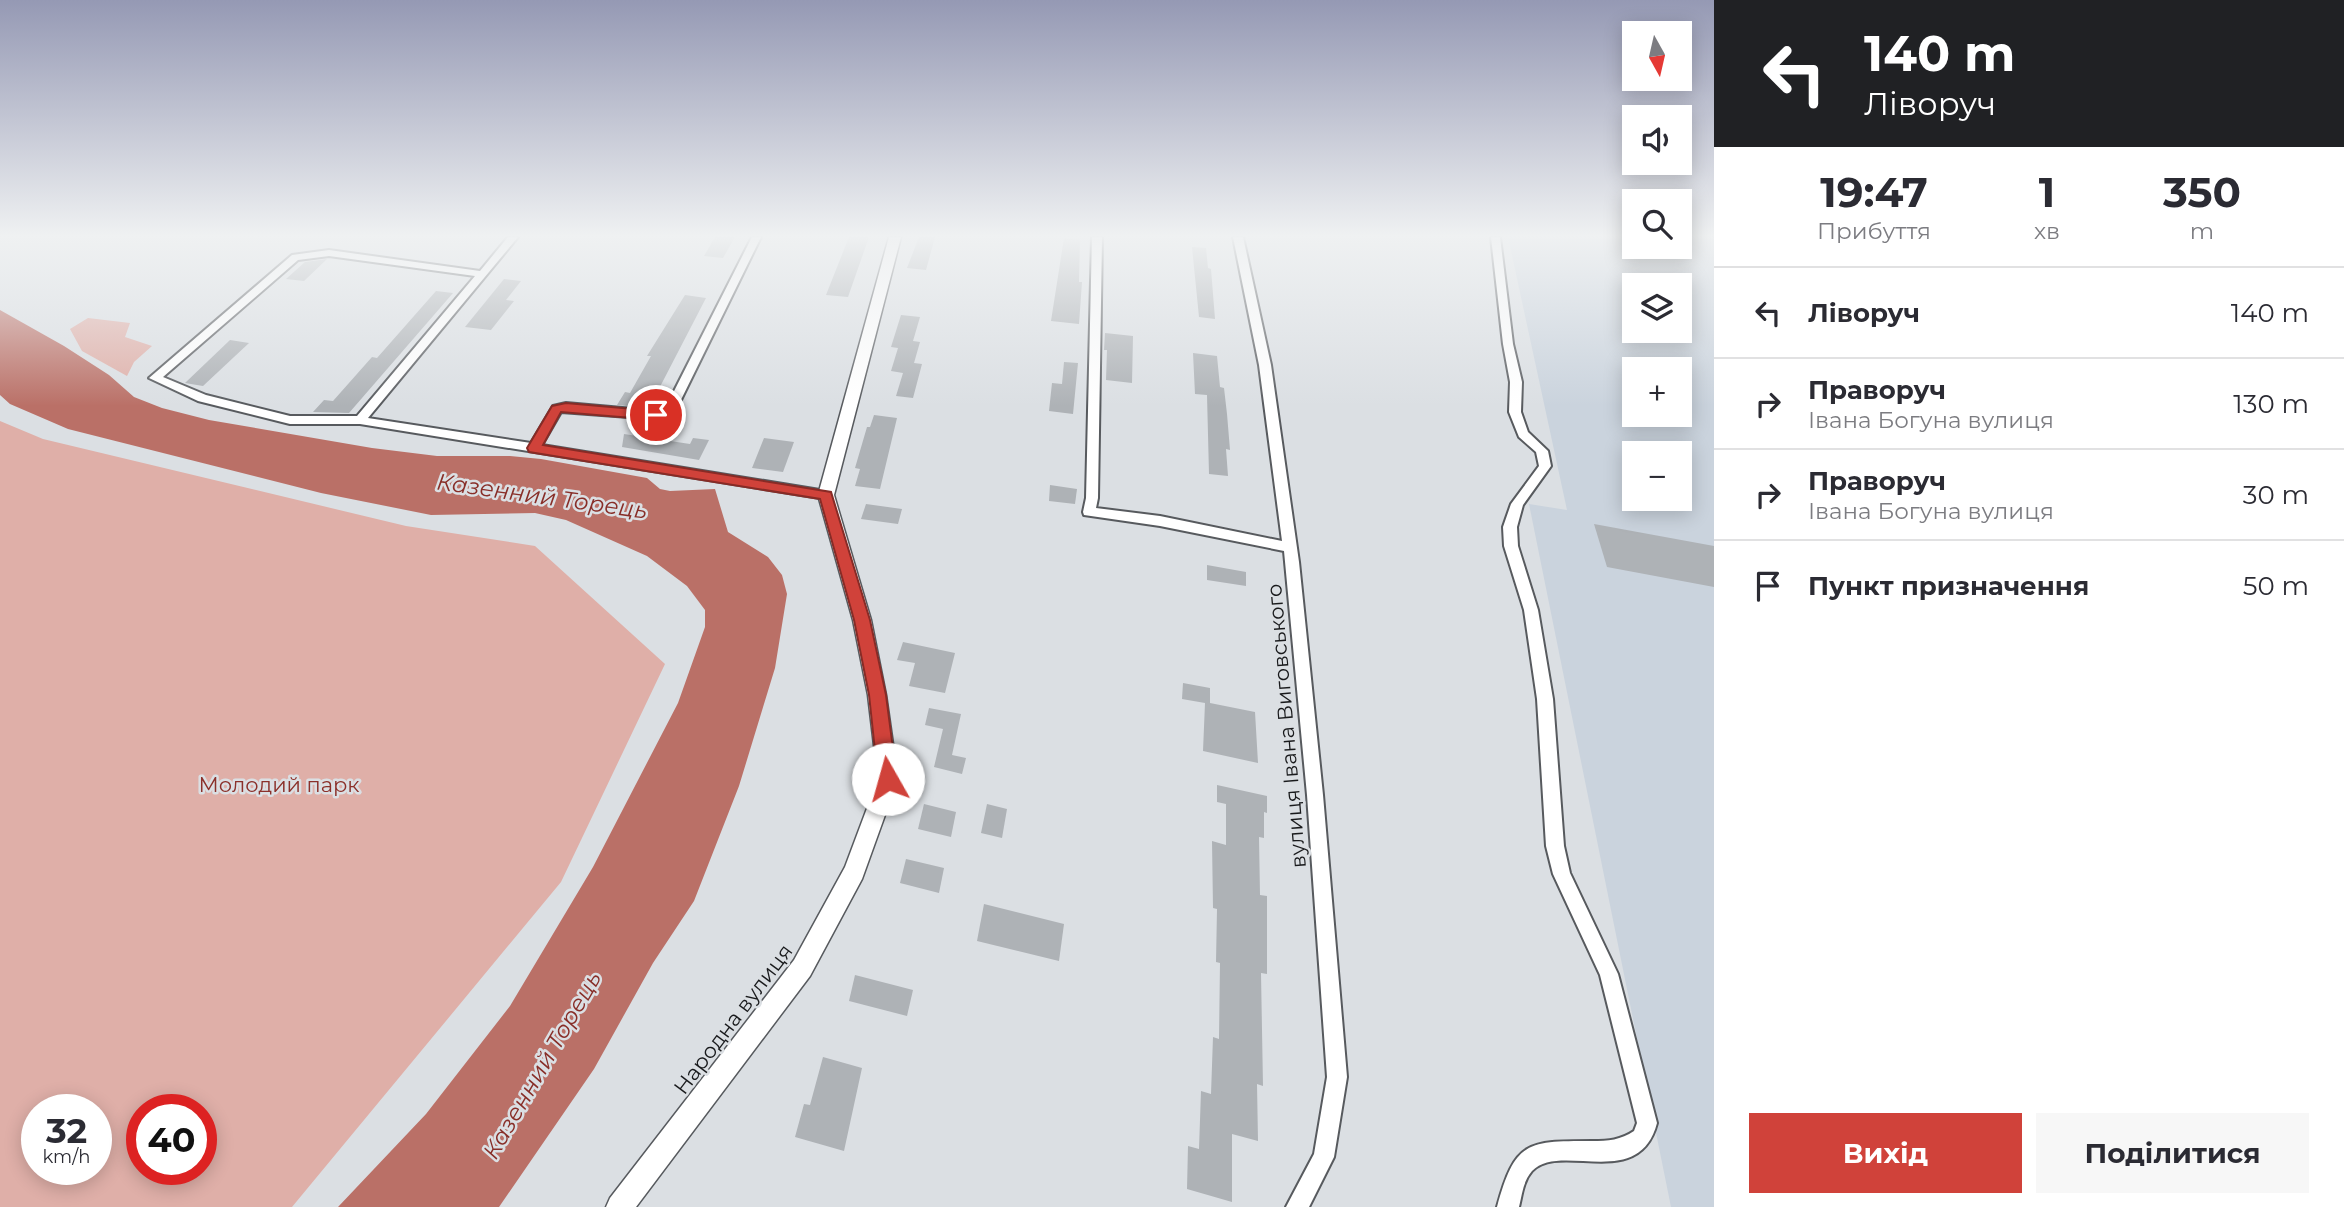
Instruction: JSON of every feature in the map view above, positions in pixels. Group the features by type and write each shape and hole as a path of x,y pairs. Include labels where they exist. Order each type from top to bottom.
{"street":[{"path":"253,293 155,378 202,398 290,420 360,420 826,495 880,293"},
{"path":"360,420 466,293"},
{"path":"534,448 556,409 566,407 656,415 670,411 729,293"},
{"path":"1096,293 1092,498 1088,512 1160,521 1290,547"},
{"name":"вулиця Івана Виговського","path":"1250,293 1265,365 1290,547 1315,795 1337,1077 1324,1157 1297,1207"},
{"path":"1502,293 1516,382 1515,412 1523,434 1542,451 1545,466 1517,504 1510,527 1511,546 1531,610 1545,699 1555,846 1562,874 1609,974 1647,1123 1641,1138 1631,1145 1599,1152 1547,1152 1525,1162 1516,1179 1508,1207"},
{"name":"Народна вулиця","path":"619,1207 802,968 854,872 888,779 877,695 862,620 826,495"}],"shaded area":[{"path":"1520,293 1622,293 1622,343 1692,343 1692,293 1714,293 1714,1207 1671,1207 1529,504 1567,510"}],"green space":[{"path":"88,318 130,323 125,337 152,346 134,362 127,376 82,351 70,329"},
{"name":"Молодий парк","path":"0,421 43,439 406,526 535,546 665,664 561,882 292,1207 0,1207"}],"water":[{"name":"Казенний Торець","path":"0,310 109,375 134,397 162,408 209,420 372,448 437,456 510,456 541,459 647,478 660,489 670,491 715,489 728,532 768,557 782,575 787,594 775,668 739,786 694,901 653,963 594,1069 499,1207 338,1207 426,1114 510,1006 593,867 678,703 705,627 705,610 687,586 647,556 566,520 535,513 431,515 321,493 68,429 10,404 0,395"}],"building":[{"path":"434,293 453,293 349,413 313,412 324,400 333,401 372,357 377,358"},
{"path":"492,293 511,293 506,300 514,301 491,330 465,327"},
{"path":"827,293 849,293 848,297"},
{"path":"1055,293 1081,293 1079,324 1051,321"},
{"path":"1197,293 1213,293 1215,319 1199,317"},
{"path":"685,295 706,298 649,408 617,405 625,392 630,393 651,356 647,356"},
{"path":"901,315 920,317 913,341 920,342 914,363 922,364 913,398 896,396 903,373 891,371 898,348 891,347"},
{"path":"1105,333 1133,336 1132,383 1106,380"},
{"path":"230,340 249,343 203,386 185,383"},
{"path":"1193,353 1217,356 1220,387 1224,388 1227,414 1230,450 1226,449 1228,476 1209,474 1207,395 1195,394"},
{"path":"1064,362 1078,363 1073,414 1049,411 1052,383 1062,384"},
{"path":"874,415 897,418 880,489 855,486 860,469 855,468 867,427 870,427"},
{"path":"624,434 690,444 693,438 709,440 699,460 622,447"},
{"path":"764,438 794,442 783,472 752,468"},
{"path":"1050,485 1077,489 1075,504 1049,501"},
{"path":"866,504 902,509 898,524 861,519"},
{"path":"1594,524 1714,546 1714,587 1607,567"},
{"path":"1207,565 1246,572 1246,586 1207,580"},
{"path":"903,642 955,653 945,693 909,686 915,663 897,660"},
{"path":"1183,683 1210,688 1210,703 1255,712 1258,763 1203,751 1205,703 1182,699"},
{"path":"929,708 961,714 952,755 966,758 962,774 934,767 943,729 925,725"},
{"path":"1217,785 1267,796 1264,838 1259,837 1260,895 1267,896 1267,974 1261,973 1263,1086 1257,1084 1258,1141 1232,1134 1232,1202 1187,1189 1188,1146 1199,1149 1201,1091 1211,1094 1213,1037 1219,1039 1220,963 1216,962 1217,909 1213,908 1212,841 1226,845 1226,804 1217,802"},
{"path":"924,804 956,812 951,837 918,829"},
{"path":"987,804 1007,809 1002,838 981,833"},
{"path":"906,859 944,868 939,893 900,883"},
{"path":"984,904 1064,924 1059,961 977,941"},
{"path":"855,975 913,990 907,1016 849,1001"},
{"path":"823,1057 862,1068 844,1151 795,1137 804,1104 810,1105"}],"route":[{"path":"656,415 566,407 556,409 534,448 826,495 862,620 877,695 888,779"}]}
